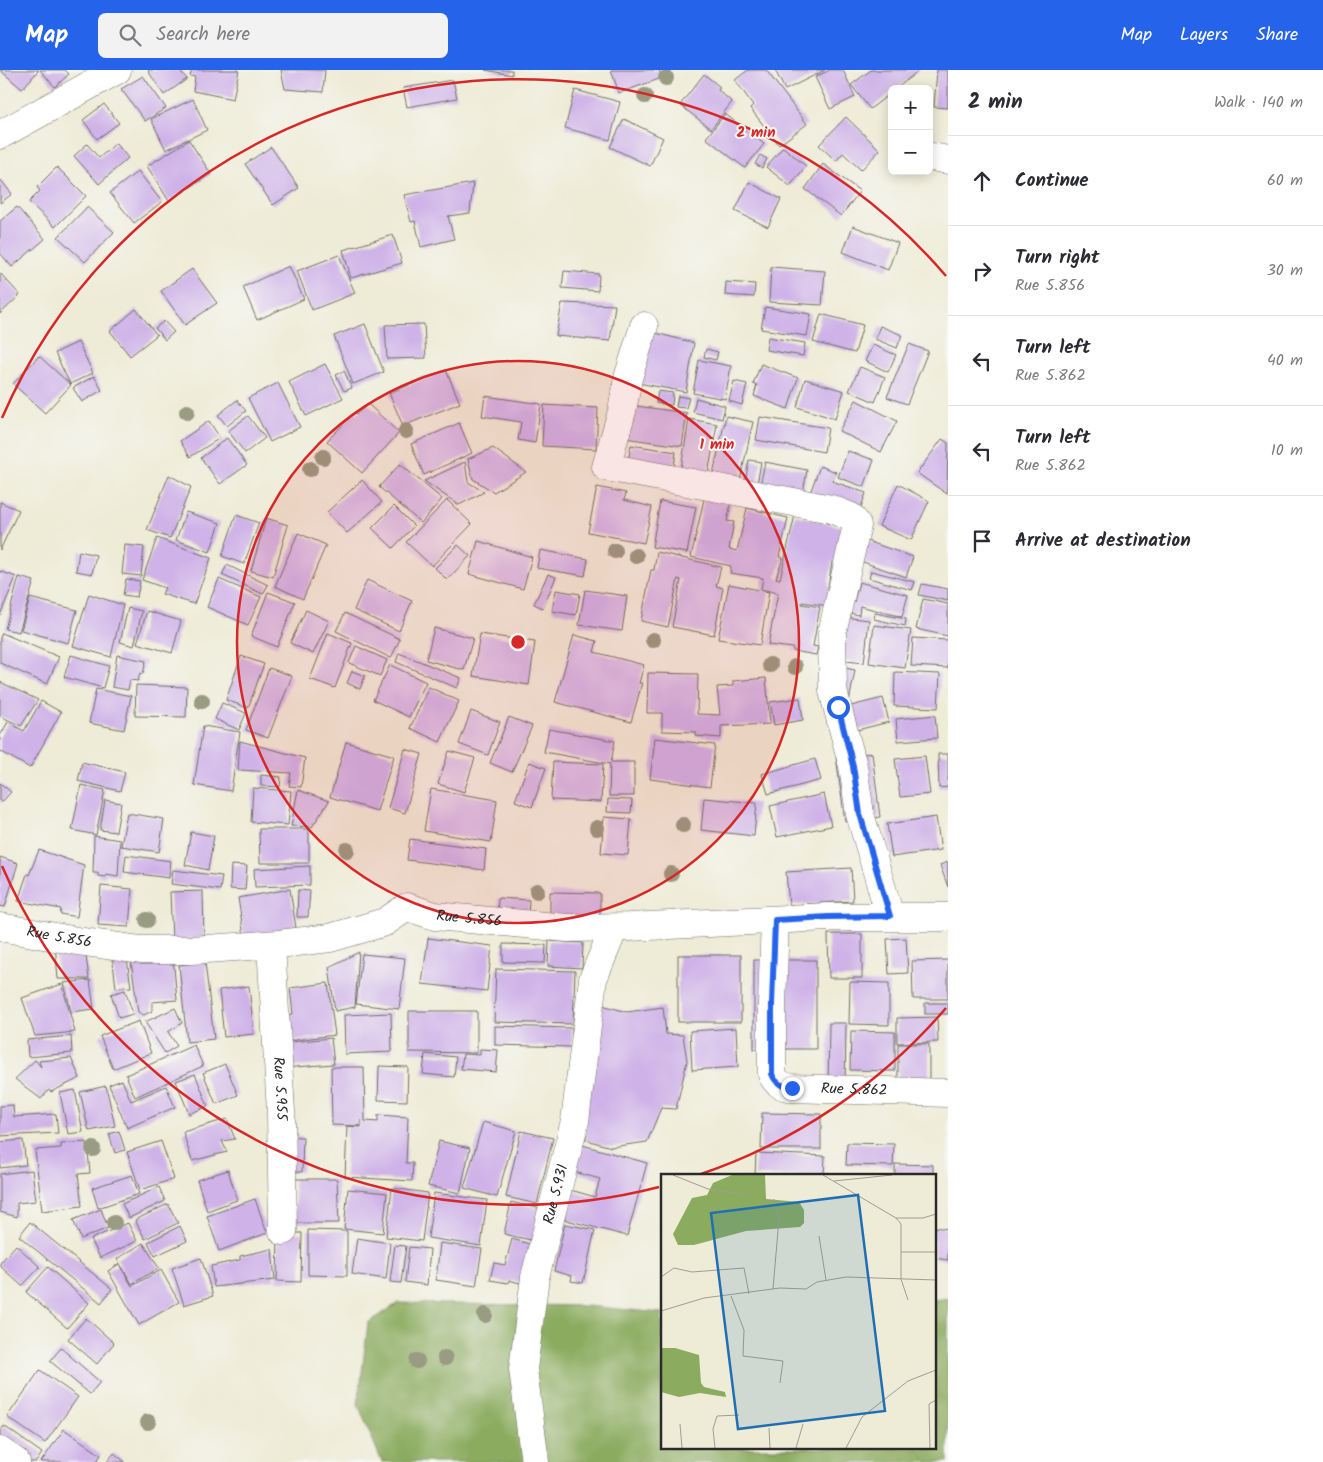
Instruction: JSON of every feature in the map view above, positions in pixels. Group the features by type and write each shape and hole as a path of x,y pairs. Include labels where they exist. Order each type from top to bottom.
{"street":[{"path":"0,136 117,70"},
{"path":"644,326 628,378 622,411 606,467 831,509 851,517 857,525 832,633 833,691 853,766 860,814 890,916"},
{"name":"Rue 5.856","path":"0,927 141,950 192,950 271,945 330,938 385,922 407,907 435,916 568,928 614,928 828,917 948,917"},
{"name":"Rue 5.862","path":"775,920 772,1004 772,1074 775,1081 782,1086 792,1088 948,1093"},
{"name":"Rue 5.931","path":"535,1462 523,1368 535,1277 575,1121 593,979 614,928"},
{"name":"Rue 5.955","path":"271,945 281,1112 283,1231"},
{"path":"0,1451 16,1462"}],"green space":[{"path":"948,1298 948,1462 382,1462 358,1405 368,1323 398,1303 587,1306 661,1313 661,1450 936,1450 936,1300"}],"building":[{"path":"0,70 39,70 22,89"},
{"path":"40,70 65,70 69,74 55,87"},
{"path":"149,70 179,70 187,79 164,95"},
{"path":"192,70 239,70 233,99 193,91 195,77 190,76"},
{"path":"281,70 325,70 323,92 285,89"},
{"path":"485,70 512,70 512,75"},
{"path":"611,70 659,70 662,78 619,93"},
{"path":"748,70 766,70 807,124 779,145 750,108 753,105 735,80"},
{"path":"775,70 825,70 785,90"},
{"path":"830,70 843,70 855,97 830,109 815,77"},
{"path":"871,70 919,70 901,85 888,85 888,95 870,109 851,85"},
{"path":"937,70 948,70 948,108 934,107"},
{"path":"704,74 720,87 718,90 732,102 711,129 680,105"},
{"path":"143,76 166,108 145,121 121,89"},
{"path":"453,80 457,98 407,107 403,88"},
{"path":"575,90 620,102 610,140 565,128"},
{"path":"193,99 207,130 166,150 151,119"},
{"path":"104,104 119,123 97,139 83,120"},
{"path":"725,114 764,144 745,168 706,138"},
{"path":"846,117 880,150 861,170 843,153 836,161 819,145"},
{"path":"624,119 663,138 650,166 610,147"},
{"path":"189,140 211,174 169,201 147,166"},
{"path":"116,143 128,158 99,184 74,156 87,144 99,158"},
{"path":"271,147 299,188 273,205 245,164"},
{"path":"783,147 806,166 790,186 766,167"},
{"path":"760,155 767,159 762,168 755,164"},
{"path":"823,164 860,191 841,216 805,189"},
{"path":"57,167 86,196 55,227 29,202 40,191 37,187"},
{"path":"138,171 162,202 134,223 110,193"},
{"path":"0,179 12,194 0,203"},
{"path":"749,182 781,199 768,227 735,211"},
{"path":"473,183 470,213 448,216 454,239 421,247 415,221 411,222 404,195"},
{"path":"17,207 45,239 12,267 0,253 0,221"},
{"path":"87,207 114,232 85,262 58,237"},
{"path":"853,226 898,243 888,270 843,252"},
{"path":"393,235 402,263 351,278 343,250"},
{"path":"339,255 355,293 312,310 297,271"},
{"path":"289,266 304,299 257,320 243,287"},
{"path":"771,267 825,271 822,305 769,302"},
{"path":"192,269 217,303 185,325 161,291"},
{"path":"564,271 599,274 598,291 562,288"},
{"path":"0,273 20,295 0,314"},
{"path":"726,282 755,284 754,297 725,295"},
{"path":"562,303 615,305 610,341 556,336"},
{"path":"765,307 811,314 807,336 761,329"},
{"path":"136,309 157,335 130,356 110,331"},
{"path":"821,314 863,325 855,353 813,342"},
{"path":"164,321 174,332 165,340 155,328"},
{"path":"365,324 384,372 353,384 334,336"},
{"path":"424,324 426,358 387,359 385,325"},
{"path":"880,326 902,335 897,348 875,339"},
{"path":"652,332 694,343 686,392 638,383"},
{"path":"768,337 805,343 803,356 766,350"},
{"path":"78,342 93,373 70,384 55,353"},
{"path":"909,344 928,351 907,404 887,397"},
{"path":"873,345 896,355 888,372 865,361"},
{"path":"706,349 718,352 716,360 704,357"},
{"path":"39,356 71,385 45,413 13,384"},
{"path":"699,360 731,366 725,399 693,393"},
{"path":"325,364 343,398 306,416 289,382"},
{"path":"761,364 798,378 788,409 754,396 757,385 753,384"},
{"path":"860,367 885,377 875,402 849,391"},
{"path":"446,370 460,403 403,426 389,393"},
{"path":"344,371 352,388 344,391 336,375"},
{"path":"94,376 102,390 82,402 73,388"},
{"path":"805,379 844,391 835,419 797,407"},
{"path":"734,381 747,384 742,405 729,401"},
{"path":"278,383 300,427 270,442 248,398"},
{"path":"658,391 673,393 672,405 656,403"},
{"path":"485,396 541,404 535,443 518,440 521,422 482,416"},
{"path":"678,396 689,398 686,408 676,407"},
{"path":"696,398 725,406 722,419 693,412"},
{"path":"237,400 246,411 227,426 218,415"},
{"path":"856,400 897,421 881,452 839,431"},
{"path":"368,404 399,433 362,473 327,441 355,412 357,414"},
{"path":"544,405 598,408 596,449 542,446"},
{"path":"629,405 687,413 682,446 624,438"},
{"path":"248,416 265,438 245,453 228,431"},
{"path":"726,416 753,422 737,494 710,488"},
{"path":"760,417 828,428 824,452 756,440"},
{"path":"689,419 717,424 706,486 679,481"},
{"path":"209,421 220,438 190,457 180,441"},
{"path":"459,423 472,453 424,475 411,444"},
{"path":"227,438 247,465 220,484 201,458"},
{"path":"942,439 948,443 947,494 917,473"},
{"path":"631,445 676,452 672,480 626,474"},
{"path":"493,448 526,472 494,492 473,479 468,459"},
{"path":"848,451 874,460 864,487 838,477"},
{"path":"749,460 761,462 755,496 743,494"},
{"path":"465,462 468,482 484,492 459,505 424,481"},
{"path":"765,462 807,470 801,504 758,496"},
{"path":"400,464 442,499 421,523 379,487"},
{"path":"820,466 836,472 832,481 866,493 854,526 804,509"},
{"path":"169,475 191,487 170,538 147,530"},
{"path":"362,480 382,502 347,533 327,512"},
{"path":"898,484 929,501 911,540 879,526"},
{"path":"597,487 626,493 624,500 652,507 644,543 588,532"},
{"path":"704,499 731,504 727,521 734,522 729,549 737,551 747,508 788,518 779,557 783,558 776,578 780,579 795,515 847,528 837,563 832,562 828,587 833,588 828,606 802,602 802,604 820,607 813,646 818,647 816,655 793,651 793,648 768,645 778,593 761,589 763,578 730,573 731,566 691,557"},
{"path":"447,500 472,524 432,566 406,542"},
{"path":"660,501 696,507 687,553 652,547"},
{"path":"0,502 19,510 0,550"},
{"path":"394,506 414,526 393,548 372,528"},
{"path":"186,512 220,523 210,552 176,540"},
{"path":"236,515 259,523 244,564 222,556"},
{"path":"266,518 288,525 273,577 251,571"},
{"path":"298,533 326,545 303,599 275,586"},
{"path":"157,538 211,558 194,604 162,594 165,588 142,580"},
{"path":"478,541 532,557 523,589 469,574"},
{"path":"867,541 913,557 906,577 860,561"},
{"path":"125,545 144,547 141,576 122,574"},
{"path":"458,545 470,556 447,580 435,568"},
{"path":"540,550 588,559 585,576 537,568"},
{"path":"79,551 96,555 92,574 76,571"},
{"path":"657,552 721,567 716,586 723,588 714,635 672,627 681,580 678,579 668,627 641,621 651,570 654,570"},
{"path":"227,565 268,585 263,594 222,575"},
{"path":"0,571 16,577 0,615"},
{"path":"871,571 915,582 912,590 869,578"},
{"path":"548,574 556,577 543,608 534,604"},
{"path":"19,577 34,581 19,632 5,629"},
{"path":"126,579 140,581 137,597 123,595"},
{"path":"219,579 261,597 248,625 207,607"},
{"path":"367,580 412,601 399,631 354,610"},
{"path":"859,582 908,595 902,617 860,606 859,615 834,610 836,599 854,602"},
{"path":"729,584 769,592 760,645 718,639"},
{"path":"922,584 948,589 948,601 919,595"},
{"path":"556,590 580,594 576,615 552,611"},
{"path":"585,590 627,596 622,631 579,625"},
{"path":"268,592 295,602 277,647 251,636"},
{"path":"89,594 123,605 111,657 73,646"},
{"path":"30,598 77,610 68,643 21,630"},
{"path":"923,599 948,604 948,636 916,629"},
{"path":"128,608 142,611 134,646 120,642"},
{"path":"306,610 329,621 313,654 290,643"},
{"path":"147,611 181,621 172,653 137,643"},
{"path":"345,613 400,639 391,658 336,631"},
{"path":"875,613 906,619 905,626 874,619"},
{"path":"833,616 869,620 864,663 828,659"},
{"path":"874,625 911,630 905,668 869,663"},
{"path":"434,628 473,638 464,670 426,660"},
{"path":"2,633 59,657 47,684 0,663 0,638"},
{"path":"328,633 352,643 335,688 310,679"},
{"path":"480,634 535,642 529,685 473,676"},
{"path":"574,635 597,641 594,652 644,665 639,683 642,683 631,722 555,702"},
{"path":"913,638 948,640 948,668 911,666"},
{"path":"356,646 387,660 380,676 349,663"},
{"path":"399,653 461,678 457,688 396,662"},
{"path":"71,655 109,666 103,688 64,677"},
{"path":"117,655 146,661 143,674 140,673 138,681 130,680 128,690 112,687"},
{"path":"241,656 264,664 248,708 226,700"},
{"path":"390,665 426,682 409,717 373,700"},
{"path":"828,665 855,670 849,702"},
{"path":"269,668 292,676 268,738 246,730"},
{"path":"352,671 365,676 360,689 347,683"},
{"path":"895,672 940,674 938,708 894,706"},
{"path":"648,673 698,674 697,714 720,715 717,687 733,686 733,681 766,678 770,724 721,726 721,738 696,736 696,732 662,731 662,713 647,713"},
{"path":"0,682 38,700 21,726 0,716"},
{"path":"136,685 187,687 186,717 135,716"},
{"path":"429,687 459,701 440,742 410,728"},
{"path":"96,689 131,696 124,730 89,723"},
{"path":"800,698 803,720 774,725 770,702"},
{"path":"883,698 889,722 853,731 847,707"},
{"path":"41,701 61,712 30,768 0,751 0,736 8,722 24,731"},
{"path":"222,703 246,713 239,730 215,719"},
{"path":"471,711 500,722 488,755 459,744"},
{"path":"935,715 937,738 898,741 896,719"},
{"path":"509,717 532,726 512,772 490,763"},
{"path":"203,726 240,732 231,791 194,785"},
{"path":"549,729 615,741 611,762 634,762 634,796 609,796 610,764 544,752"},
{"path":"655,738 715,745 710,787 650,779"},
{"path":"240,741 305,758 301,787 289,786 291,773 238,770"},
{"path":"346,742 394,756 377,811 330,797"},
{"path":"405,749 422,754 405,813 388,808"},
{"path":"449,751 475,758 464,792 438,784"},
{"path":"872,753 880,817 845,822 836,757"},
{"path":"938,754 948,754 948,787 939,788"},
{"path":"925,756 930,794 900,797 895,759"},
{"path":"815,759 821,780 768,794 762,774"},
{"path":"82,762 125,772 120,791 78,781"},
{"path":"529,762 546,768 532,807 515,801"},
{"path":"553,762 603,764 601,802 551,800"},
{"path":"261,775 281,777 280,787 261,786"},
{"path":"0,783 11,792 1,803 0,801"},
{"path":"81,785 105,790 96,835 72,830"},
{"path":"253,788 291,791 288,825 251,822"},
{"path":"431,789 497,800 491,842 424,831"},
{"path":"298,790 329,801 312,827 291,826"},
{"path":"824,794 831,826 777,837 770,806"},
{"path":"704,798 757,803 754,836 701,830"},
{"path":"608,799 632,800 631,813 607,812"},
{"path":"105,800 121,803 116,832 100,830"},
{"path":"127,813 164,819 159,852 121,846"},
{"path":"604,817 631,819 628,855 601,853"},
{"path":"936,817 941,850 892,857 887,824"},
{"path":"259,829 309,829 309,863 260,863"},
{"path":"191,832 214,836 208,870 185,865"},
{"path":"94,836 120,840 118,876 106,874 105,877 98,876 98,873 93,873"},
{"path":"410,839 486,849 484,870 407,860"},
{"path":"39,850 84,865 77,917 60,914 61,909 18,901 27,874 29,875"},
{"path":"126,855 171,861 169,878 124,872"},
{"path":"0,857 18,863 5,907 0,906"},
{"path":"948,862 948,887 940,865"},
{"path":"231,865 247,866 245,890 230,889"},
{"path":"310,866 310,885 255,887 254,869"},
{"path":"851,868 853,901 789,905 786,872"},
{"path":"173,870 222,876 220,890 171,884"},
{"path":"101,886 132,889 129,927 98,925"},
{"path":"290,889 296,928 244,936 238,898"},
{"path":"298,890 310,891 308,917 297,917"},
{"path":"203,891 204,939 172,940 170,892"},
{"path":"550,892 600,893 600,918 550,918"},
{"path":"498,898 529,900 528,918 497,916"},
{"path":"828,934 862,934 862,978 829,978"},
{"path":"428,938 492,946 487,991 422,984"},
{"path":"906,938 908,973 889,974 887,939"},
{"path":"84,940 89,979 58,979 55,944"},
{"path":"549,941 583,943 582,968 548,966"},
{"path":"503,944 546,945 545,963 503,962"},
{"path":"125,945 131,987 116,988 111,946"},
{"path":"359,952 355,1007 335,1011 329,967"},
{"path":"362,954 405,958 399,1009 356,1004"},
{"path":"678,955 741,955 741,1022 678,1022"},
{"path":"173,957 177,1000 152,1002 152,1011 144,1015 138,1012 131,961"},
{"path":"754,960 816,960 816,1049 754,1049"},
{"path":"948,960 948,999 913,999 912,961"},
{"path":"205,962 214,1039 187,1042 179,965"},
{"path":"496,969 575,971 573,1024 494,1022"},
{"path":"90,980 94,1009 71,1012 64,983"},
{"path":"850,982 889,983 889,1025 849,1024"},
{"path":"328,983 335,1035 271,1043 268,1017 293,1014 290,988"},
{"path":"62,984 75,1032 35,1036 22,998"},
{"path":"249,986 254,1034 224,1037 219,990"},
{"path":"125,990 133,1014 119,1018 111,994"},
{"path":"925,1003 948,1003 948,1014 925,1014"},
{"path":"602,1005 627,1012 663,1007 666,1034 683,1035 687,1061 676,1109 661,1108 647,1142 611,1147 586,1140 586,1062"},
{"path":"175,1008 182,1023 168,1032 177,1046 165,1053 145,1022"},
{"path":"409,1011 477,1011 477,1053 409,1052"},
{"path":"391,1013 392,1052 345,1054 344,1015"},
{"path":"937,1017 938,1042 897,1043 897,1018"},
{"path":"139,1021 151,1053 113,1069 100,1036"},
{"path":"829,1023 846,1023 845,1092 828,1092"},
{"path":"495,1026 572,1028 572,1047 495,1045"},
{"path":"736,1028 738,1067 692,1070 690,1031"},
{"path":"851,1031 895,1032 895,1071 850,1070"},
{"path":"71,1036 72,1053 28,1057 27,1040"},
{"path":"331,1038 334,1064 283,1068 281,1043"},
{"path":"898,1044 929,1044 929,1092 898,1092"},
{"path":"194,1045 203,1066 135,1097 126,1075"},
{"path":"480,1049 498,1050 496,1072 461,1069 463,1054 480,1055"},
{"path":"425,1054 456,1057 454,1077 423,1074"},
{"path":"71,1058 80,1078 51,1092 49,1090 41,1099 15,1079 35,1060 41,1067 39,1061"},
{"path":"225,1064 238,1095 216,1104 203,1073"},
{"path":"379,1066 408,1067 407,1101 378,1100"},
{"path":"331,1067 364,1067 365,1121 378,1122 378,1115 408,1117 406,1163 413,1163 412,1181 345,1177 347,1126 361,1127 361,1120 360,1126 332,1125"},
{"path":"195,1074 208,1106 189,1114 176,1081"},
{"path":"122,1080 131,1101 166,1086 175,1107 127,1128 109,1085"},
{"path":"106,1086 115,1126 89,1131 80,1092"},
{"path":"75,1090 83,1132 68,1134 60,1093"},
{"path":"13,1105 14,1117 56,1114 58,1133 0,1136 0,1106"},
{"path":"762,1113 821,1114 821,1149 761,1149"},
{"path":"227,1119 235,1139 222,1141 227,1152 192,1161 183,1132"},
{"path":"483,1122 516,1131 497,1197 464,1188"},
{"path":"119,1131 125,1150 115,1153 109,1134"},
{"path":"521,1131 553,1138 537,1204 506,1197"},
{"path":"281,1136 303,1137 302,1172 280,1171"},
{"path":"23,1140 26,1165 0,1168 0,1142"},
{"path":"161,1141 174,1179 140,1190 127,1152"},
{"path":"439,1141 470,1148 460,1193 428,1186"},
{"path":"87,1142 90,1173 78,1174 82,1206 42,1211 35,1150 61,1148 61,1144"},
{"path":"847,1143 894,1144 893,1166 846,1165"},
{"path":"579,1144 647,1163 627,1236 559,1218 567,1189 595,1197 600,1179 571,1171"},
{"path":"756,1153 825,1156 824,1174 755,1174"},
{"path":"895,1164 933,1165 933,1174 895,1174"},
{"path":"32,1170 36,1201 17,1203 17,1217 0,1212 0,1174"},
{"path":"228,1170 237,1200 207,1211 197,1180"},
{"path":"132,1175 139,1194 98,1208 92,1188"},
{"path":"294,1179 337,1179 339,1223 296,1223"},
{"path":"159,1187 165,1201 129,1218 122,1204"},
{"path":"392,1188 428,1193 422,1241 386,1237"},
{"path":"348,1189 387,1193 383,1233 344,1229"},
{"path":"434,1193 487,1200 481,1246 428,1238"},
{"path":"255,1199 267,1233 219,1251 207,1216"},
{"path":"511,1202 542,1209 535,1241 504,1234"},
{"path":"168,1204 178,1223 145,1239 135,1220"},
{"path":"101,1209 108,1228 81,1239 73,1220"},
{"path":"30,1222 112,1289 101,1303 19,1236"},
{"path":"128,1223 137,1241 100,1258 91,1239"},
{"path":"565,1224 595,1230 583,1283 571,1281 572,1276 554,1271"},
{"path":"180,1226 187,1241 155,1256 148,1242"},
{"path":"936,1227 948,1229 948,1260 936,1258"},
{"path":"308,1230 347,1231 347,1276 308,1275"},
{"path":"278,1233 302,1233 301,1282 277,1281"},
{"path":"357,1238 390,1243 386,1279 352,1274"},
{"path":"512,1239 537,1246 523,1284 509,1280 508,1283 490,1280 494,1263 505,1265"},
{"path":"143,1243 159,1268 132,1284 117,1259"},
{"path":"440,1243 482,1249 476,1286 436,1280"},
{"path":"16,1245 40,1267 22,1286 0,1266 0,1263"},
{"path":"395,1245 406,1246 401,1283 390,1282"},
{"path":"409,1247 430,1249 427,1285 405,1282"},
{"path":"272,1249 275,1280 214,1287 211,1266 240,1260 240,1256"},
{"path":"201,1258 213,1296 184,1305 172,1268"},
{"path":"119,1264 132,1286 161,1270 179,1302 139,1325 108,1271"},
{"path":"48,1267 89,1303 67,1328 26,1292"},
{"path":"86,1318 114,1343 97,1364 68,1339"},
{"path":"61,1348 100,1382 90,1394 50,1361"},
{"path":"40,1370 78,1397 45,1443 7,1417"},
{"path":"4,1426 42,1453 36,1462 30,1462 0,1441 0,1431"},
{"path":"64,1429 101,1455 96,1462 41,1462"},
{"path":"114,1453 125,1462 107,1462"}],"route":[{"path":"792,1088 782,1086 775,1081 772,1074 775,920 890,916 860,814 853,766 838,707"}]}
